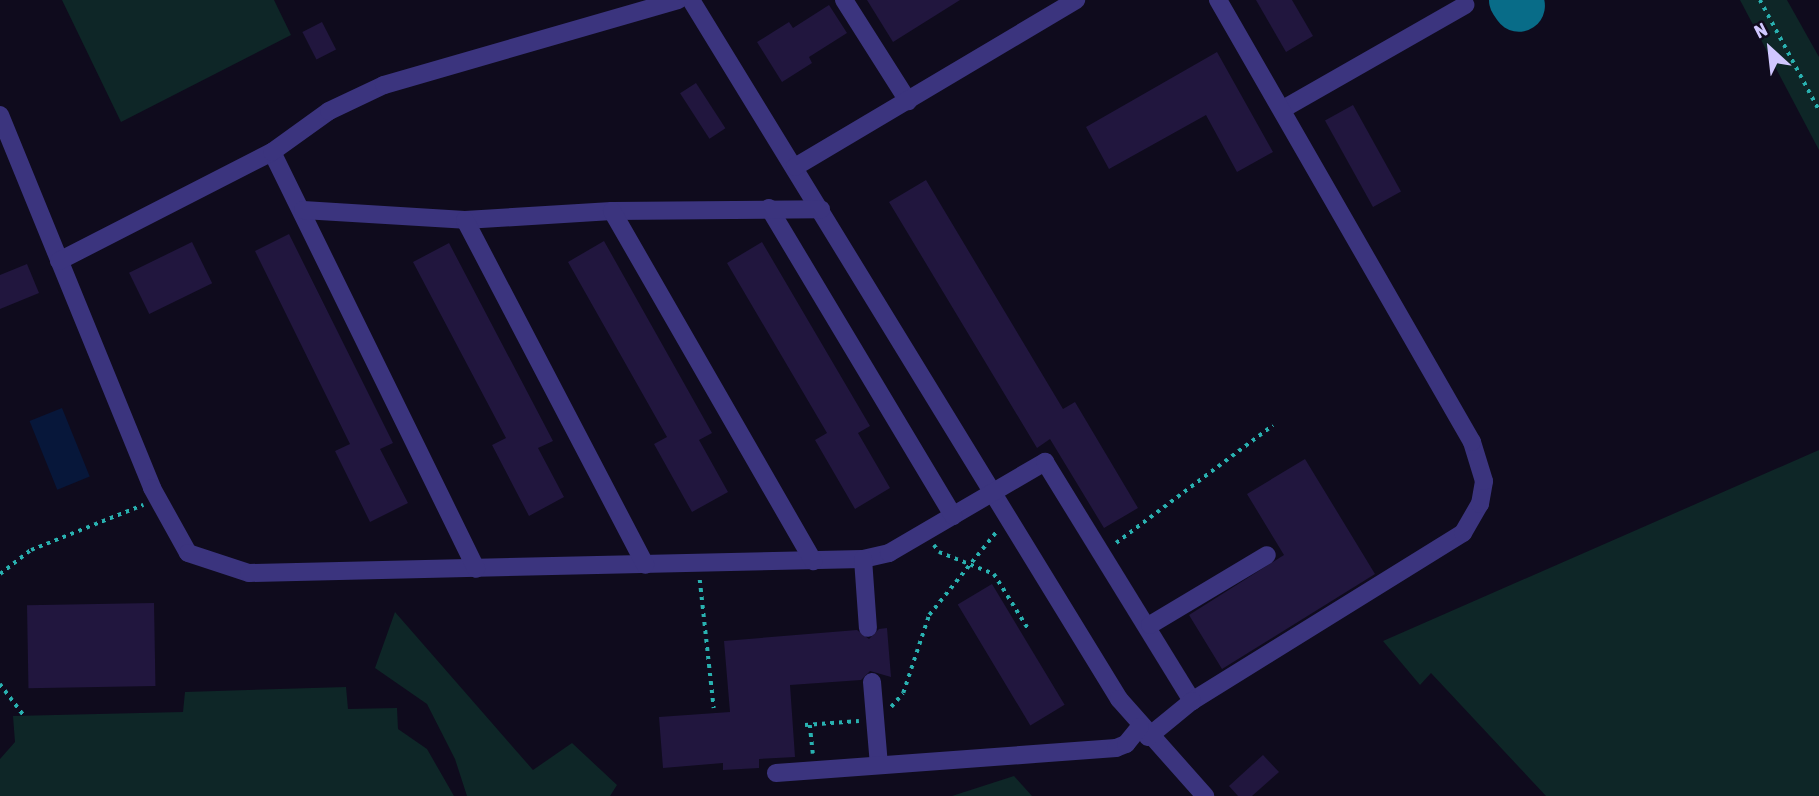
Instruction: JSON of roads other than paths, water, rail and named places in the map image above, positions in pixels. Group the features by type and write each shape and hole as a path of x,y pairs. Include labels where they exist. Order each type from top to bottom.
{"lane":[{"path":"59,261 272,152 329,111 384,85 677,0"},
{"path":"691,0 821,209 992,495 1144,732 1205,796"},
{"path":"844,0 908,101"},
{"path":"795,167 1076,0"},
{"path":"776,773 1116,748 1463,533 1480,504 1484,481 1472,442 1218,0"},
{"path":"1283,109 1465,5"},
{"path":"0,115 158,499 188,553 249,573 863,559 889,553 1045,463 1150,625 1192,701"},
{"path":"272,152 303,210 476,569"},
{"path":"769,208 953,516"},
{"path":"303,210 465,220 612,211 821,209"},
{"path":"612,211 813,561"},
{"path":"465,220 645,565"},
{"path":"1150,625 1267,555"},
{"path":"863,559 868,628"},
{"path":"872,682 879,765"}],"water":[{"path":"62,408 90,477 57,490 30,421"}]}
